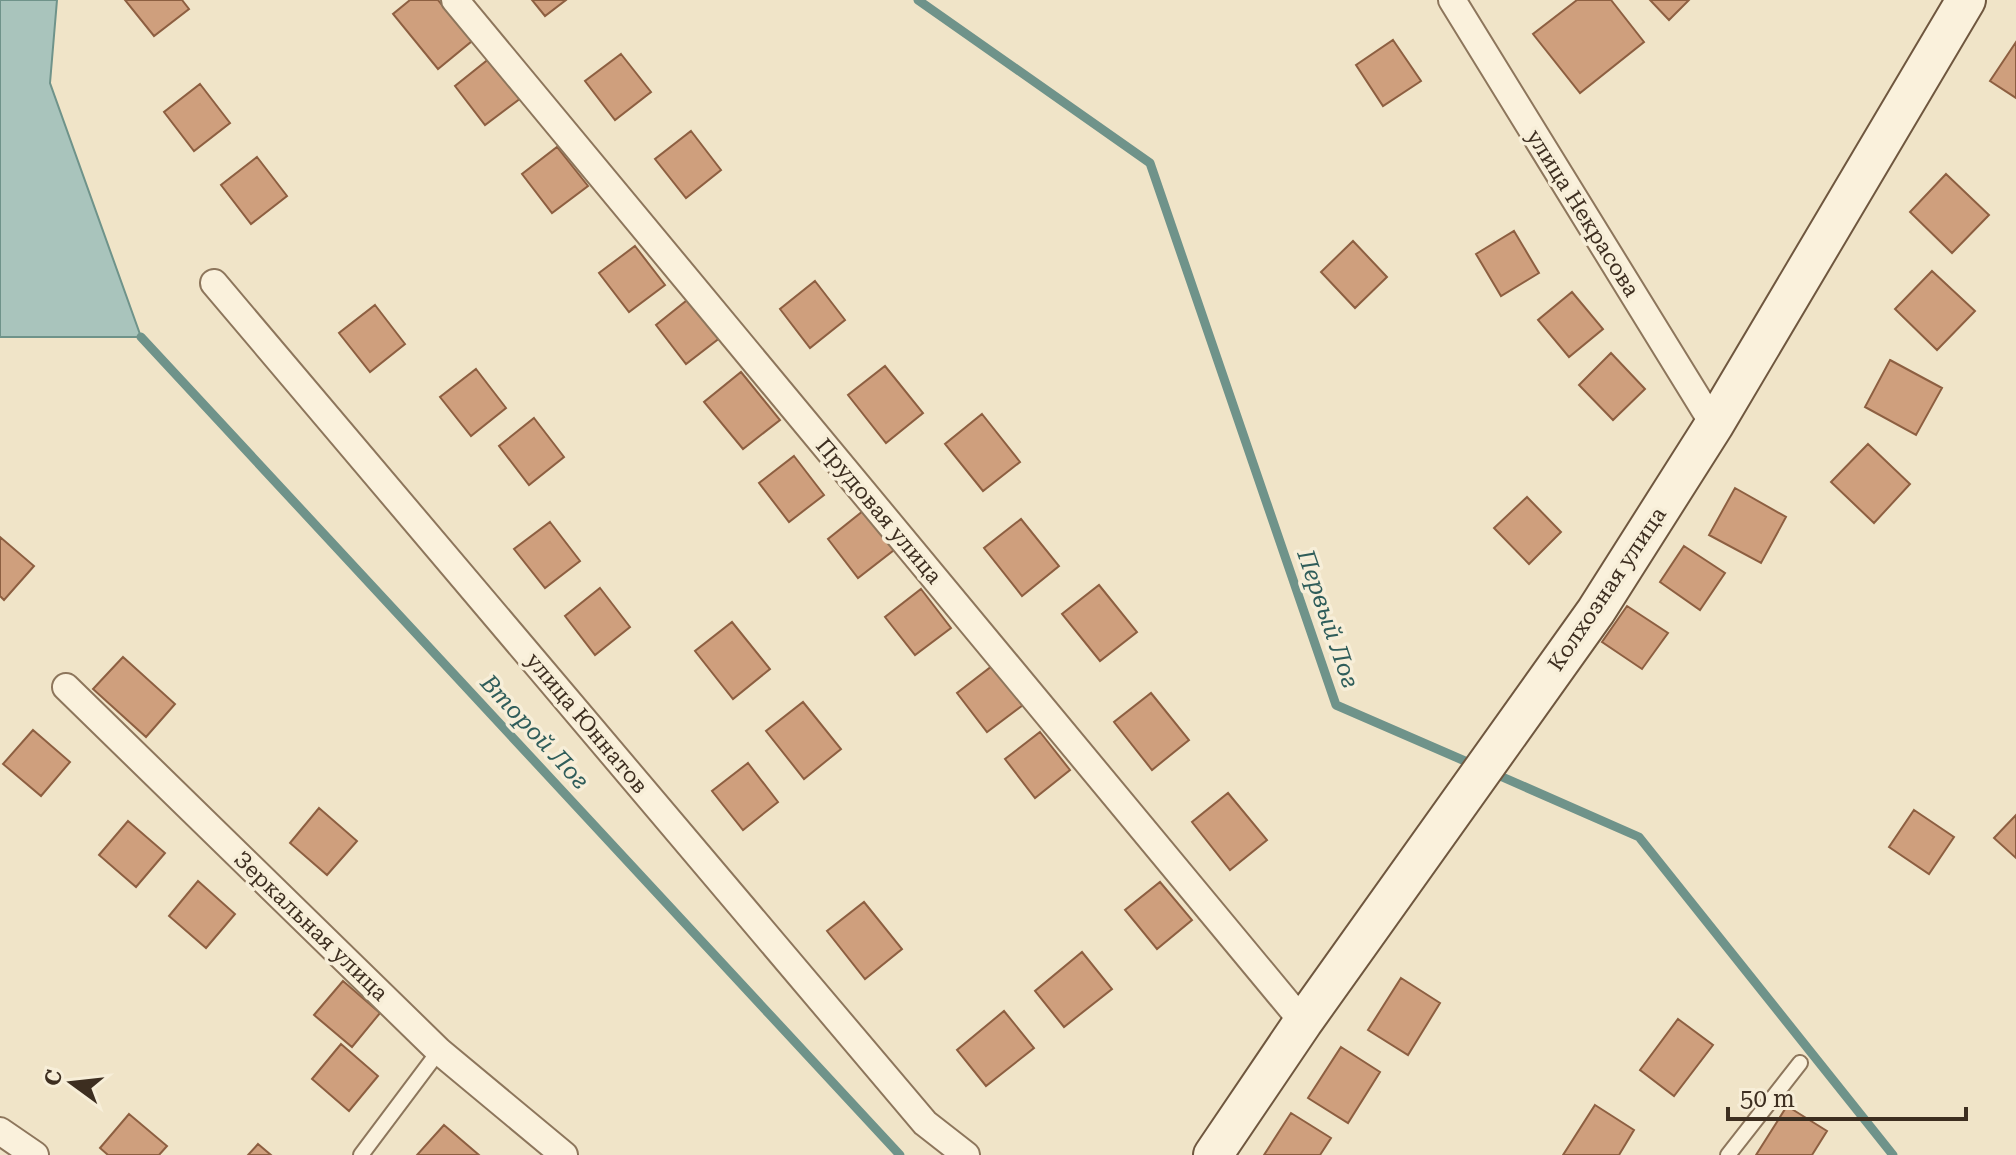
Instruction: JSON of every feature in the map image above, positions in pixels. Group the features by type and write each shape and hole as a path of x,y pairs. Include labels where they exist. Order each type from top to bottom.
{"street":[{"name":"Прудовая улица","path":"455,0 1303,1022"},
{"name":"улица Некрасова","path":"1452,0 1714,425"},
{"name":"Колхозная улица","path":"1213,1155 1303,1022 1596,611 1714,425 1966,0"},
{"name":"улица Юннатов","path":"214,283 925,1123 966,1155"},
{"name":"Зеркальная улица","path":"66,687 439,1051 564,1155"},
{"path":"0,1131 35,1155"}],"lane":[{"path":"361,1155 439,1051"},
{"path":"1728,1155 1800,1063"}],"water":[{"path":"0,0 57,0 50,83 141,337 0,337"}],"building":[{"path":"125,0 182,0 189,9 154,36"},
{"path":"410,0 438,0 472,41 438,69 393,14"},
{"path":"532,0 566,0 545,16"},
{"path":"1577,0 1611,0 1644,42 1580,93 1533,34"},
{"path":"1650,0 1689,0 1669,20"},
{"path":"1393,40 1421,81 1383,106 1356,65"},
{"path":"2016,42 2016,98 1990,81"},
{"path":"621,54 651,92 615,120 585,81"},
{"path":"490,58 521,98 485,125 455,86"},
{"path":"200,84 230,123 194,151 164,112"},
{"path":"691,131 721,170 686,198 655,159"},
{"path":"557,147 588,186 552,213 522,174"},
{"path":"257,157 287,196 251,224 221,185"},
{"path":"1946,174 1989,215 1952,253 1910,212"},
{"path":"1514,231 1539,273 1501,296 1476,254"},
{"path":"1353,241 1387,277 1355,308 1321,272"},
{"path":"635,246 665,285 629,312 599,273"},
{"path":"1932,271 1975,311 1937,350 1895,309"},
{"path":"815,281 845,320 810,348 780,309"},
{"path":"1572,292 1603,329 1569,357 1538,320"},
{"path":"691,297 721,337 686,364 656,325"},
{"path":"375,305 405,344 370,372 339,333"},
{"path":"1611,353 1645,389 1613,420 1579,385"},
{"path":"1890,360 1942,388 1916,435 1865,407"},
{"path":"885,366 923,413 886,443 848,395"},
{"path":"476,369 506,408 471,436 440,397"},
{"path":"741,372 780,420 743,449 704,402"},
{"path":"982,414 1020,462 983,491 945,444"},
{"path":"534,418 564,457 529,485 499,446"},
{"path":"1868,444 1910,484 1874,523 1831,482"},
{"path":"794,456 824,495 789,522 759,483"},
{"path":"1735,488 1786,517 1761,563 1709,535"},
{"path":"1527,497 1561,532 1529,564 1494,528"},
{"path":"863,511 894,550 858,578 828,539"},
{"path":"1021,519 1059,566 1022,596 984,548"},
{"path":"550,522 580,561 545,588 514,549"},
{"path":"0,537 34,566 4,600 0,596"},
{"path":"1684,546 1725,573 1700,610 1660,582"},
{"path":"1099,585 1137,632 1100,661 1062,614"},
{"path":"600,588 630,627 595,655 565,616"},
{"path":"921,589 951,628 915,655 885,617"},
{"path":"1627,606 1668,633 1642,669 1602,642"},
{"path":"732,622 770,669 733,699 695,651"},
{"path":"123,657 175,704 146,737 93,689"},
{"path":"992,666 1023,705 987,732 957,693"},
{"path":"1151,693 1189,740 1152,770 1114,722"},
{"path":"803,702 841,749 804,779 766,731"},
{"path":"33,730 70,762 41,796 3,764"},
{"path":"1040,732 1070,770 1035,798 1005,759"},
{"path":"748,763 778,802 743,830 712,791"},
{"path":"1228,793 1267,840 1230,870 1192,822"},
{"path":"319,808 357,841 327,875 290,843"},
{"path":"1914,810 1954,837 1929,874 1889,847"},
{"path":"2016,815 2016,858 1994,838"},
{"path":"128,821 165,853 136,887 99,855"},
{"path":"198,881 235,914 206,948 169,916"},
{"path":"1160,882 1192,920 1157,949 1125,910"},
{"path":"864,902 902,949 865,979 827,931"},
{"path":"1082,952 1112,989 1064,1027 1035,991"},
{"path":"1401,978 1440,1003 1408,1055 1368,1030"},
{"path":"343,981 380,1013 352,1047 314,1015"},
{"path":"1004,1011 1034,1048 986,1086 957,1050"},
{"path":"1678,1019 1713,1045 1674,1096 1640,1070"},
{"path":"341,1044 378,1076 349,1111 312,1079"},
{"path":"1341,1047 1380,1072 1348,1123 1308,1098"},
{"path":"1595,1105 1634,1130 1619,1155 1563,1155"},
{"path":"1787,1106 1827,1131 1812,1155 1756,1155"},
{"path":"1291,1113 1331,1138 1320,1155 1264,1155"},
{"path":"129,1114 167,1146 159,1155 108,1155 100,1148"},
{"path":"444,1125 479,1155 417,1155"},
{"path":"258,1144 271,1155 248,1155"}],"waterway":[{"name":"Первый Лог","path":"918,0 1150,163 1336,705 1474,765"},
{"name":"Второй Лог","path":"141,337 900,1155"},
{"name":"Первый Лог","path":"1491,772 1639,837 1893,1155"}]}
